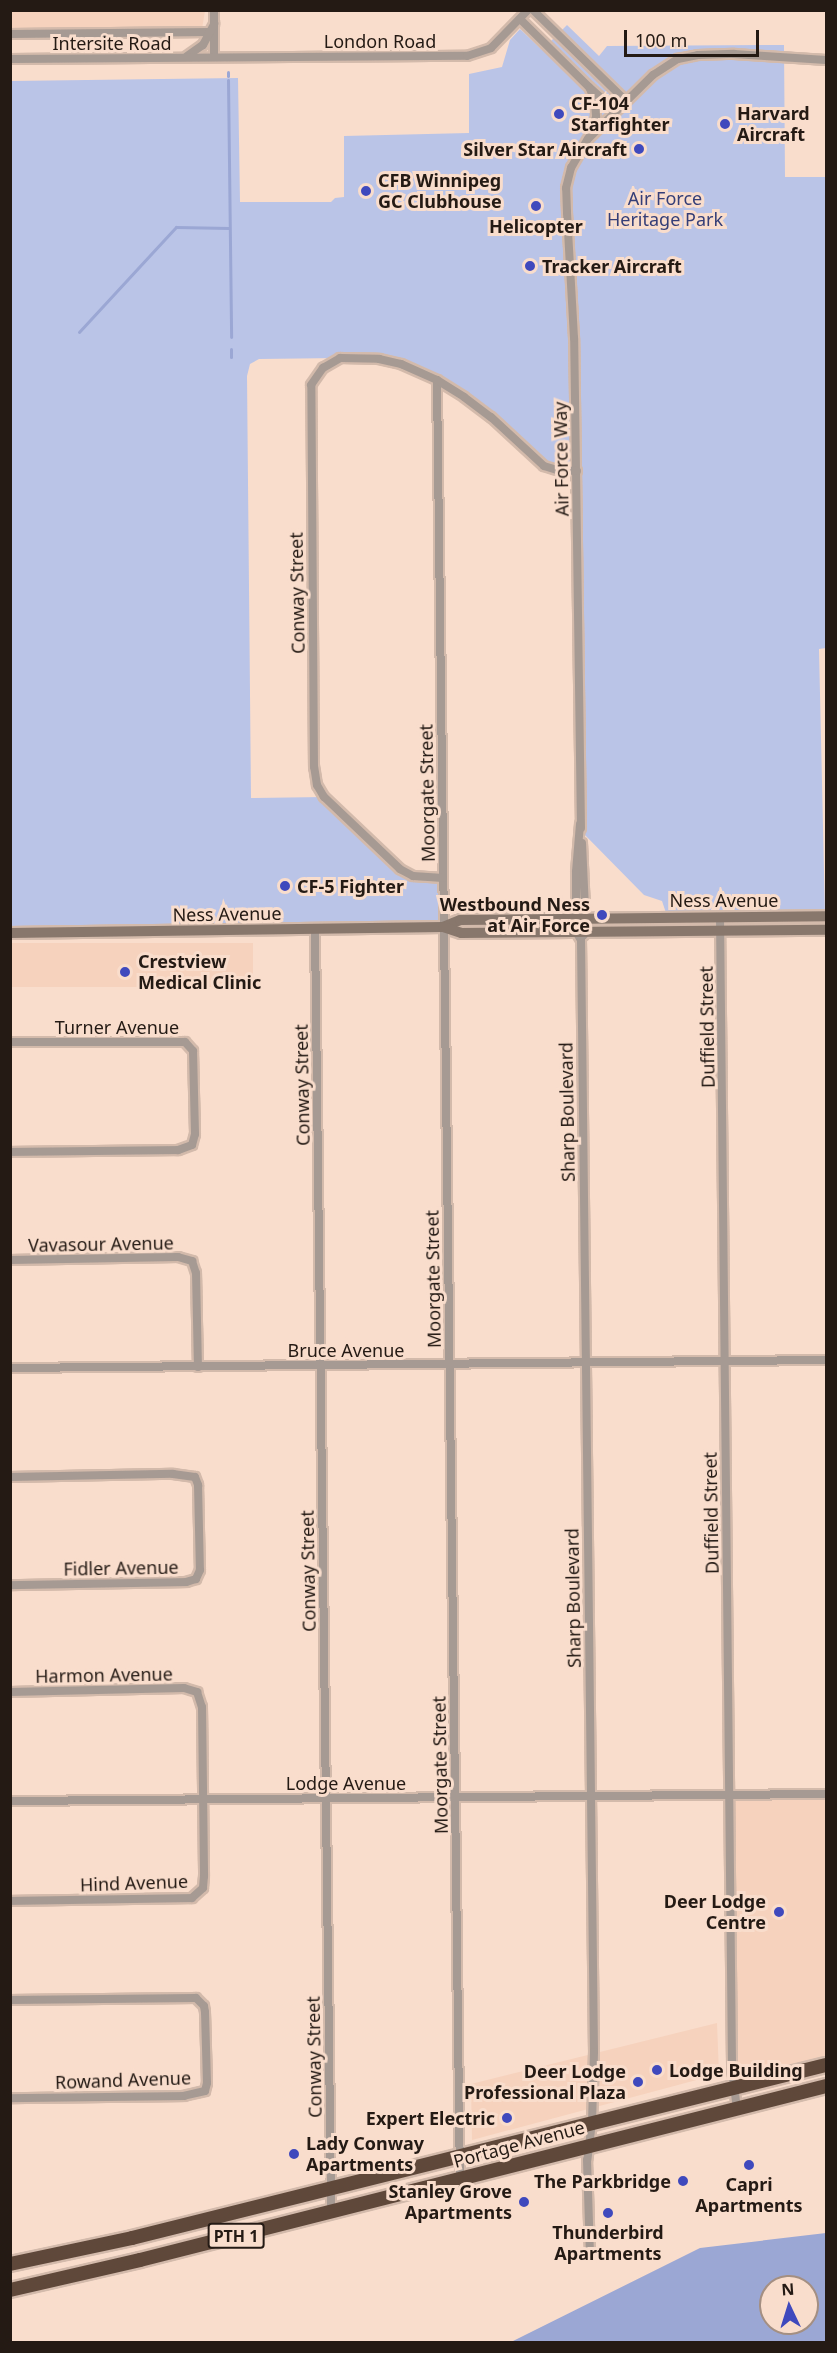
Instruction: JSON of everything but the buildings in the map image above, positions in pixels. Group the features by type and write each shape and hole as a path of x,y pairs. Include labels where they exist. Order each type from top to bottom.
{"highway":[{"name":"Portage Avenue","path":"10,2264 132,2238 733,2086 826,2065"},
{"name":"Portage Avenue","path":"10,2290 826,2086"}],"main road":[{"name":"Ness Avenue","path":"443,927 460,920 826,916"},
{"name":"Ness Avenue","path":"10,933 443,927 461,933 581,934 826,930"}],"street":[{"path":"214,10 212,28 214,57"},
{"name":"London Road","path":"214,57 467,56 491,48 528,10"},
{"path":"533,10 626,101"},
{"path":"520,19 616,111"},
{"path":"10,34 212,28"},
{"path":"182,57 199,49 212,28"},
{"name":"Air Force Way","path":"581,934 577,471 574,338 566,188 571,168 588,139 626,101 662,68 687,56 734,54 826,60"},
{"name":"Intersite Road","path":"10,59 214,57"},
{"path":"588,139 596,117 595,101 589,87"},
{"name":"Conway Street","path":"437,380 387,361 340,358 327,364 316,375 310,397 315,777 324,797 400,869 413,876 443,878"},
{"path":"437,380 491,417 544,466 557,470 577,471"},
{"name":"Moorgate Street","path":"437,380 460,2178"},
{"name":"Duffield Street","path":"720,917 733,2086 737,2108"},
{"name":"Conway Street","path":"315,930 331,2211"},
{"name":"Sharp Boulevard","path":"581,934 591,1796 592,2122 587,2160 590,2257"},
{"name":"Turner Avenue","path":"10,1042 185,1042 193,1051 195,1134 192,1145 178,1150 10,1152"},
{"name":"Vavasour Avenue","path":"10,1260 178,1257 192,1261 196,1273 198,1367"},
{"name":"Bruce Avenue","path":"10,1368 826,1360"},
{"name":"Fidler Avenue","path":"10,1477 173,1474 195,1477 198,1485 200,1561 196,1579 186,1582 10,1585"},
{"name":"Harmon Avenue","path":"10,1692 184,1688 197,1692 202,1707 203,1799"},
{"name":"Lodge Avenue","path":"10,1801 826,1794"},
{"name":"Hind Avenue","path":"10,1901 192,1898 203,1888 203,1799"},
{"name":"Rowand Avenue","path":"10,2000 196,1998 204,2006 206,2012 207,2072 205,2091 196,2095 10,2098"}],"shaded area":[{"path":"10,11 205,11 202,29 11,32"},
{"path":"11,943 253,943 253,987 11,987"},
{"name":"Deer Lodge Centre","path":"730,1794 826,1794 826,2065 730,2065"},
{"path":"717,2023 719,2074 472,2140 471,2084"},
{"path":"826,2233 826,2342 511,2342 700,2248"}],"green space":[{"name":"Air Force Heritage Park","path":"567,25 599,56 607,46 784,45 785,177 826,177 826,648 819,649 825,916 667,916 662,901 644,895 581,831 577,471 552,469 464,397 394,363 340,358 259,359 250,364 247,376 251,798 324,797 407,874 443,878 443,927 11,933 11,81 238,78 240,202 331,202 335,198 344,197 344,136 469,133 469,74 502,67 510,40 520,29 542,50"}],"waterway":[{"path":"228,80 231,337"},
{"path":"79,332 176,227 229,228"},
{"path":"231,349 231,357"}],"place":[{"name":"CF-104 Starfighter","path":"559,114"},
{"name":"Harvard Aircraft","path":"725,124"},
{"name":"Silver Star Aircraft","path":"639,149"},
{"name":"CFB Winnipeg GC Clubhouse","path":"366,191"},
{"name":"Helicopter","path":"536,206"},
{"name":"Tracker Aircraft","path":"530,266"},
{"name":"CF-5 Fighter","path":"285,886"},
{"name":"Westbound Ness at Air Force","path":"602,915"},
{"name":"Crestview Medical Clinic","path":"125,972"},
{"name":"Deer Lodge Centre","path":"779,1912"},
{"name":"Lodge Building","path":"657,2070"},
{"name":"Deer Lodge Professional Plaza","path":"638,2082"},
{"name":"Expert Electric","path":"507,2118"},
{"name":"Lady Conway Apartments","path":"294,2154"},
{"name":"Capri Apartments","path":"749,2165"},
{"name":"The Parkbridge","path":"683,2181"},
{"name":"Stanley Grove Apartments","path":"524,2202"},
{"name":"Thunderbird Apartments","path":"608,2213"}]}
